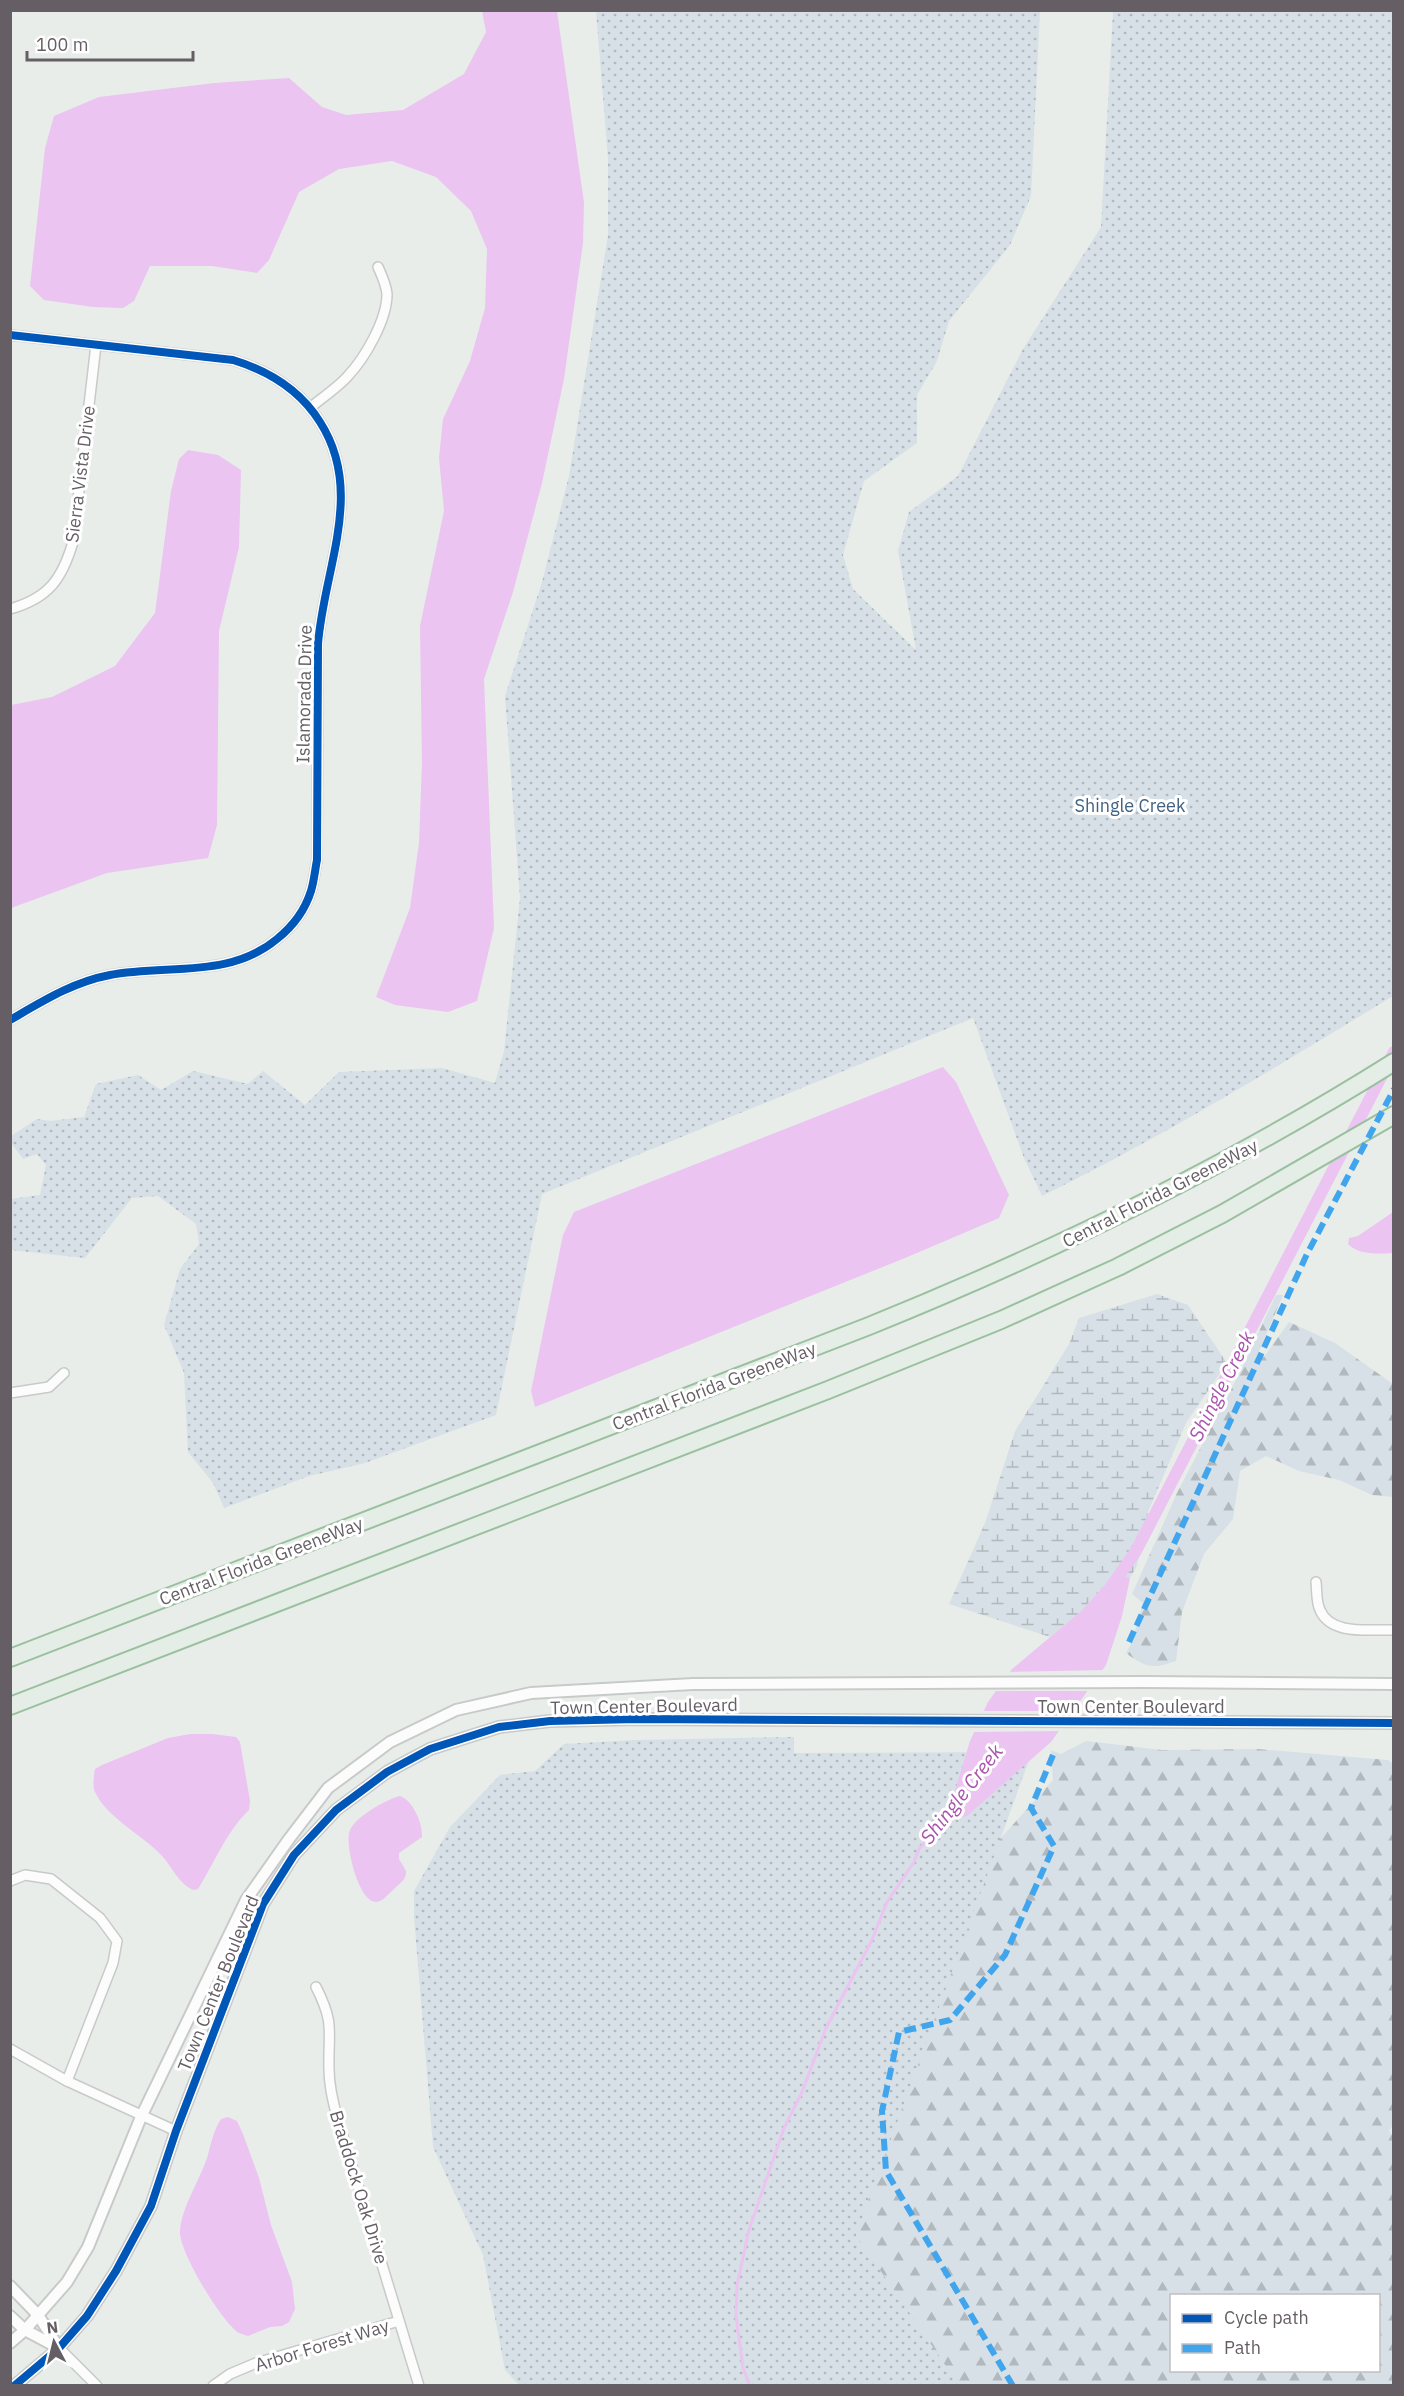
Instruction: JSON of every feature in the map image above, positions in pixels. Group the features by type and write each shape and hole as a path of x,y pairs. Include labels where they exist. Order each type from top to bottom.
{"highway":[{"name":"Central Florida GreeneWay","path":"10,1658 869,1326 1037,1255 1218,1165 1394,1062"},
{"path":"10,1706 857,1379 1001,1320 1118,1267 1222,1214 1389,1118"}],"street":[{"path":"311,407 347,378 368,351 379,326 387,296 385,282 378,267"},
{"name":"Islamorada Drive","path":"10,335 233,360 253,366 276,378 311,407 331,439 339,466 342,495 339,525 321,614 318,644 317,860 311,892 300,914 288,930 265,949 240,962 211,967 112,974 88,980 60,991 10,1020"},
{"name":"Sierra Vista Drive","path":"10,609 27,604 41,596 56,582 66,565 73,542 96,345"},
{"path":"10,1393 49,1388 64,1373"},
{"path":"1316,1582 1319,1609 1328,1622 1343,1628 1394,1630"},
{"name":"Town Center Boulevard","path":"10,2343 25,2330 67,2282 88,2247 141,2117 246,1900 328,1788 390,1742 456,1710 531,1693 693,1684 1144,1682 1394,1684"},
{"name":"Town Center Boulevard","path":"14,2385 59,2348 87,2316 116,2271 151,2206 176,2132 263,1904 294,1855 336,1810 387,1772 422,1754 499,1728 550,1721 637,1719 1394,1723"},
{"path":"10,1881 25,1875 51,1879 100,1918 117,1941 113,1963 67,2080"},
{"name":"Braddock Oak Drive","path":"316,1987 330,2019 329,2068 331,2092 338,2120 419,2385"},
{"path":"10,2049 141,2117 176,2132"},
{"path":"10,2286 38,2315 59,2348 97,2385"},
{"path":"10,2316 25,2330 59,2348"},
{"name":"Arbor Forest Way","path":"213,2385 230,2374 256,2363 399,2321"}],"green space":[{"name":"Shingle Creek","path":"596,11 1040,11 1031,196 1010,245 949,321 937,361 917,395 917,443 864,481 843,555 853,589 916,650 898,551 909,512 958,476 1023,349 1101,227 1113,11 1393,11 1393,996 1176,1125 1042,1196 1024,1158 973,1018 542,1194 496,1415 365,1463 309,1476 224,1508 213,1483 188,1452 184,1373 164,1325 180,1269 199,1244 196,1224 158,1196 132,1198 85,1258 11,1250 11,1199 40,1195 46,1165 37,1154 23,1159 11,1143 11,1136 37,1119 50,1121 84,1117 96,1084 138,1075 161,1090 193,1071 248,1084 263,1071 305,1105 339,1072 442,1068 495,1083 504,1051 520,898 505,696 542,582 569,476 608,235 608,159"},
{"path":"1157,1294 1188,1305 1227,1363 1186,1423 1148,1512 1137,1566 1130,1578 1120,1574 1113,1576 1080,1612 1050,1637 949,1604 985,1523 1015,1431 1069,1344 1079,1318"},
{"path":"1276,1295 1283,1295 1257,1356 1264,1357 1289,1322 1335,1343 1393,1384 1393,1497 1372,1495 1339,1480 1299,1471 1266,1456 1240,1471 1233,1519 1204,1554 1182,1612 1176,1661 1150,1666 1126,1653 1132,1642 1143,1603 1132,1594 1177,1493 1243,1366"},
{"name":"Shingle Creek","path":"794,1737 794,1753 1032,1752 856,2235 959,2385 519,2385 505,2370 483,2255 433,2147 414,1917 414,1891 450,1827 500,1775 535,1771 564,1744 636,1740"},
{"path":"1086,1741 1162,1750 1258,1749 1388,1760 1393,1764 1394,2123 1389,2131 1394,2138 1393,2385 929,2385 851,2288 845,2186 973,1869 1053,1780 1051,1750 1061,1754"}],"water":[{"path":"482,11 557,11 584,203 583,243 564,379 542,483 513,592 484,679 494,928 477,1001 448,1012 395,1005 376,997 410,908 419,843 422,763 420,626 444,511 439,458 443,419 470,361 485,308 487,249 471,211 436,177 392,161 339,169 299,192 269,260 257,273 212,266 150,266 134,301 123,308 93,307 44,300 30,286 45,148 54,116 99,97 214,83 289,78 322,107 346,115 403,110 464,74 486,32"},
{"path":"188,450 218,455 241,470 239,547 219,631 217,825 208,858 107,873 11,908 11,705 52,697 115,666 155,613 171,491 179,459"},
{"path":"943,1067 956,1082 1009,1195 999,1218 535,1407 531,1391 563,1235 574,1212"},
{"path":"1393,1212 1393,1253 1363,1252 1348,1244 1349,1238 1358,1236"},
{"path":"1120,1574 1130,1578 1122,1616 1106,1665 1051,1742 967,1816 946,1820 970,1741 988,1702 1012,1669 1081,1611 1113,1576"},
{"path":"190,1734 236,1737 240,1742 250,1801 249,1810 227,1838 198,1889 193,1890 180,1879 154,1848 108,1810 95,1792 93,1784 95,1769 102,1765 168,1738"},
{"path":"400,1796 413,1807 421,1826 422,1837 399,1853 399,1859 406,1871 404,1879 383,1899 376,1902 364,1893 359,1883 351,1861 349,1833 356,1821 363,1815"},
{"path":"228,2117 237,2121 259,2178 271,2225 292,2282 295,2309 289,2322 248,2336 232,2327 212,2301 186,2254 180,2231 184,2212 204,2167 216,2128 221,2119"}],"pier":[{"path":"1106,1670 1091,1691 992,1691 1006,1672"},
{"path":"980,1711 1077,1711 1062,1731 971,1732"}],"waterway":[{"name":"Shingle Creek","path":"1111,1587 1136,1551 1394,1052"},
{"name":"Shingle Creek","path":"750,2386 743,2368 736,2316 737,2285 749,2230 784,2128 802,2092 826,2028 872,1940 887,1902 914,1862 919,1849 948,1817"}],"marked path":[{"path":"1129,1642 1307,1254 1394,1089"},
{"path":"1013,2386 886,2171 882,2111 899,2032 950,2020 1005,1955 1054,1846 1031,1808 1053,1755"}],"cycle path":[{"path":"10,335 233,360 271,376 303,400 320,422 333,449 340,476 341,503 318,644 317,860 311,891 302,911 293,924 277,939 258,952 239,960 197,968 132,972 96,978 58,993 10,1020"},
{"path":"14,2386 59,2348 87,2316 116,2271 151,2206 176,2131 263,1904 294,1855 336,1810 387,1772 430,1749 499,1727 550,1721 637,1719 1394,1723"}]}
